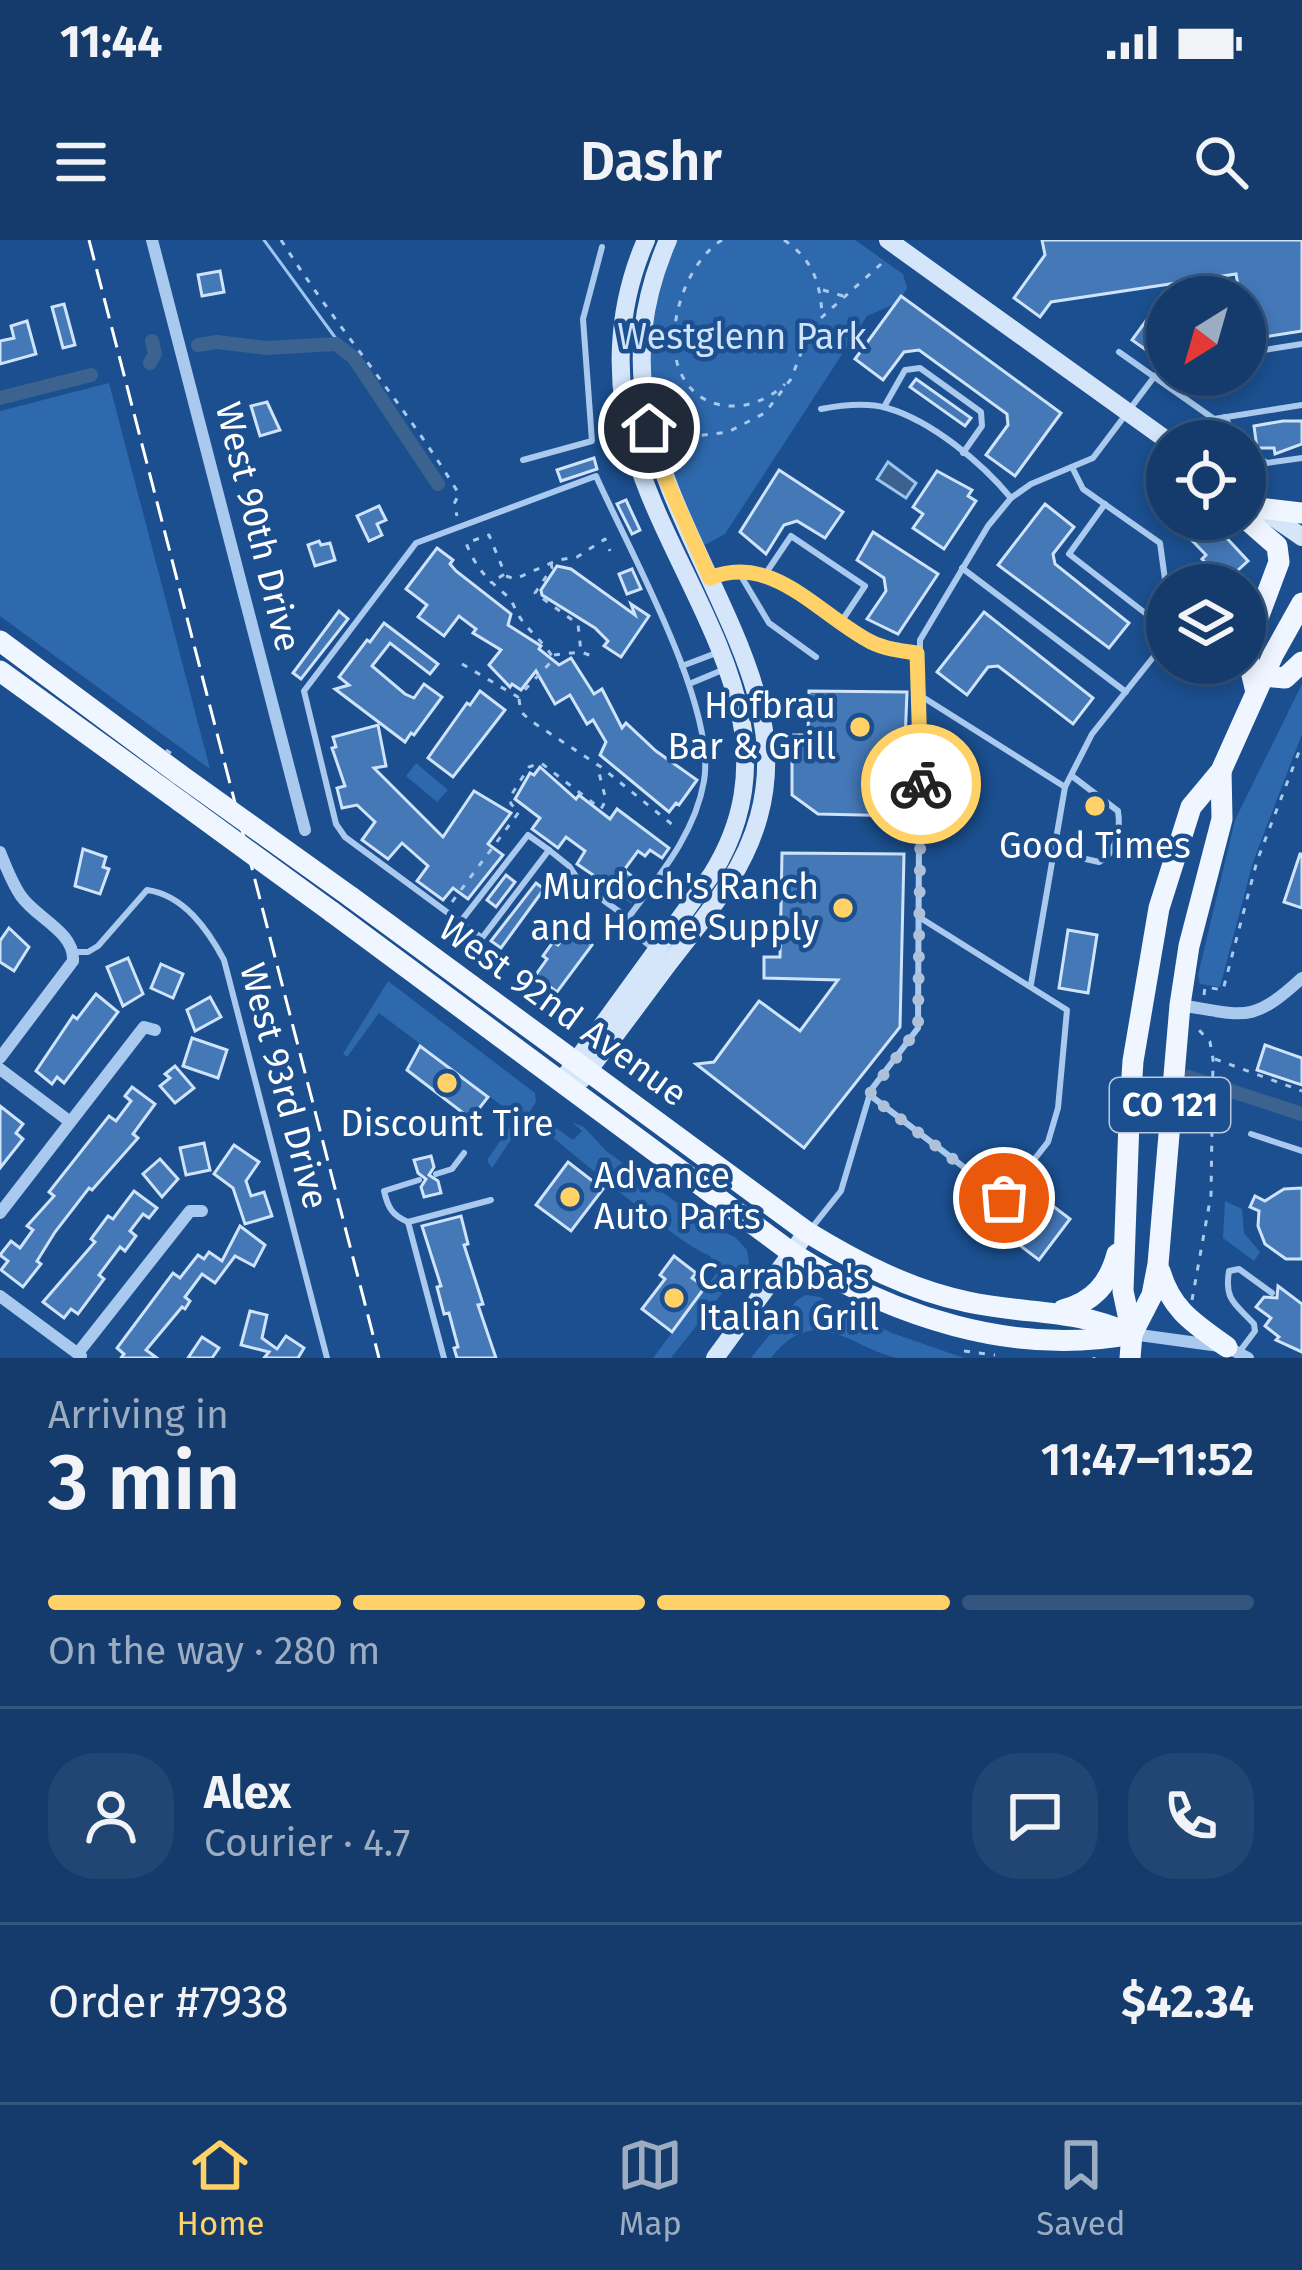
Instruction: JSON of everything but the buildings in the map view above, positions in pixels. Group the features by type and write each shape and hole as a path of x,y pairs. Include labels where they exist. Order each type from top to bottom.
{"main road":[{"path":"1266,510 1302,513"},
{"path":"1266,532 1279,562 1266,597"},
{"name":"CO 121","path":"1266,671 1302,603"},
{"name":"West 92nd Avenue","path":"0,640 178,773 567,1087 792,1253 849,1288 983,1332 1087,1342 1132,1334"},
{"path":"1266,682 1285,678 1302,662"},
{"name":"West 92nd Avenue","path":"0,671 181,802 583,1064 807,1232 891,1277 986,1305 1085,1316 1132,1334"},
{"name":"CO 121","path":"1130,1358 1132,1334 1123,1291 1133,1061 1160,908 1191,807 1221,771 1259,684"},
{"name":"CO 121","path":"1132,1334 1152,1295 1158,1264 1190,1007 1189,946 1222,818 1221,771"},
{"path":"1054,1312 1083,1304 1104,1286 1115,1262 1124,1218"},
{"path":"1158,1264 1169,1298 1180,1313 1238,1352"},
{"path":"1048,1339 1071,1358"}],"street":[{"name":"West 90th Drive","path":"152,240 304,830"},
{"path":"583,1064 729,885 749,848 764,794 767,754 758,692 733,656 638,463 626,420 620,376 624,308 646,240"},
{"path":"567,1087 724,854 740,816 746,749 733,656 710,578 661,468 644,408 642,334 647,298 668,240"},
{"path":"887,240 1146,425"},
{"path":"1266,517 1302,537"},
{"path":"0,852 18,893 68,940 73,957 0,1058"},
{"path":"1190,1007 1246,1015 1276,1002 1302,978"},
{"path":"0,1214 144,1027 155,1030"},
{"path":"0,1069 69,1121"},
{"path":"0,1296 81,1356 190,1211 202,1211"},
{"path":"715,1358 807,1232"},
{"name":"West 92nd Avenue","path":"1132,1334 1238,1352"}],"lane":[{"path":"524,460 592,441 583,319 602,247"},
{"path":"1266,350 1302,344"},
{"path":"1119,352 1146,371"},
{"path":"884,406 905,370 920,368 980,412 982,426 963,453"},
{"path":"807,1232 841,1191 869,1095 918,1028 917,653 930,617 1011,498 1031,484 1093,458 1146,387"},
{"path":"1182,396 1214,419 1302,405"},
{"path":"821,409 884,406 963,453 1011,498"},
{"path":"1266,463 1302,458"},
{"path":"1072,467 1083,489 1160,543 1163,564"},
{"path":"549,850 482,938 345,836 336,824 304,691 416,543 596,476 682,666 704,741 704,783 681,843 628,918"},
{"path":"1105,504 1069,554 1146,614"},
{"path":"766,573 791,536 865,586 841,623"},
{"path":"962,568 1126,692"},
{"path":"738,571 769,623 816,657"},
{"path":"710,578 738,571 766,573 874,644 917,653"},
{"path":"682,666 733,656"},
{"path":"689,684 733,656"},
{"path":"1031,984 1065,787 1092,734 1146,667"},
{"path":"919,694 1065,787"},
{"path":"1054,853 1099,862 1109,855 1118,831 1118,811 1072,776"},
{"path":"460,922 528,835 569,866 581,884 628,918 635,934 656,950"},
{"name":"West 93rd Drive","path":"73,957 98,946 147,890 162,893 209,932 224,960 327,1358"},
{"path":"869,1095 1004,1198 1048,1142 1058,1108 1067,1010 920,916"},
{"path":"1251,1134 1302,1151"},
{"path":"436,1174 452,1169 464,1153"},
{"path":"419,1180 385,1191 395,1216 409,1222 491,1200"},
{"path":"409,1222 444,1358"},
{"path":"1238,1352 1255,1331 1254,1324 1230,1303 1228,1271 1239,1269 1272,1293"},
{"path":"983,1332 986,1305"}],"path":[{"path":"281,240 452,482 459,494 454,510 460,526"},
{"path":"722,240 703,254 687,285 675,348 680,371 702,396 737,407 756,405 791,379"},
{"path":"784,240 807,260 820,289 822,314"},
{"path":"664,441 740,429 765,413 791,379 811,327 881,264"},
{"path":"820,289 844,297"},
{"path":"552,656 521,620 508,596 475,565 466,543 489,535 505,574 515,579 593,549"},
{"path":"550,563 552,568 535,593 578,624 581,652"},
{"path":"490,584 505,574"},
{"path":"552,656 581,652 592,656"},
{"path":"518,697 552,656"},
{"path":"462,664 518,697 521,712 531,721 674,826"},
{"path":"1185,1309 1197,1289 1211,1195 1213,1059 1210,1042 1190,1007 1205,987 1223,990 1257,861 1302,744"},
{"path":"445,911 519,812 510,796 530,767 541,763 601,809 606,800 597,765"},
{"path":"1213,1059 1302,1091"},
{"path":"964,1351 995,1355"}],"green space":[{"name":"Westglenn Park","path":"675,240 855,240 903,274 907,288 899,302 867,316 725,534 703,546 655,428 648,328"},
{"path":"109,383 210,769 0,616 0,411"},
{"path":"1302,684 1302,734 1253,862 1220,987 1200,984 1198,975 1235,820"},
{"path":"416,763 448,790 437,802 406,776"},
{"path":"388,981 535,1093 536,1102 492,1168 487,1160 517,1117 379,1013 347,1057 343,1054"},
{"path":"572,1122 747,1250 749,1263 743,1275 723,1292 671,1358 653,1358 719,1270 709,1255 657,1221 550,1135 556,1128 573,1140 582,1131"},
{"path":"1225,1201 1242,1209 1244,1233 1260,1252 1254,1261 1223,1238"},
{"path":"806,1295 964,1358 897,1358 817,1330 787,1341 771,1358 751,1358"}],"shaded area":[{"path":"888,462 916,483 906,498 877,479"}],"waterway":[{"path":"264,240 337,340"},
{"path":"150,363 155,354 152,341"},
{"path":"198,345 336,344 354,358 438,484"},
{"path":"0,398 91,375"},
{"path":"1188,1077 1302,1114"}],"railway":[{"path":"89,240 379,1358"}],"way so far":[{"path":"921,784 918,1028 869,1095 1004,1198"}],"place":[{"name":"Hofbrau Bar & Grill","path":"860,727"},
{"name":"Good Times","path":"1095,806"},
{"name":"Murdoch's Ranch and Home Supply","path":"843,908"},
{"name":"Discount Tire","path":"447,1083"},
{"name":"Advance Auto Parts","path":"570,1197"},
{"name":"Carrabba's Italian Grill","path":"674,1298"}],"route":[{"path":"649,428 661,468 710,578 738,571 766,573 874,644 917,653 921,784"}]}
